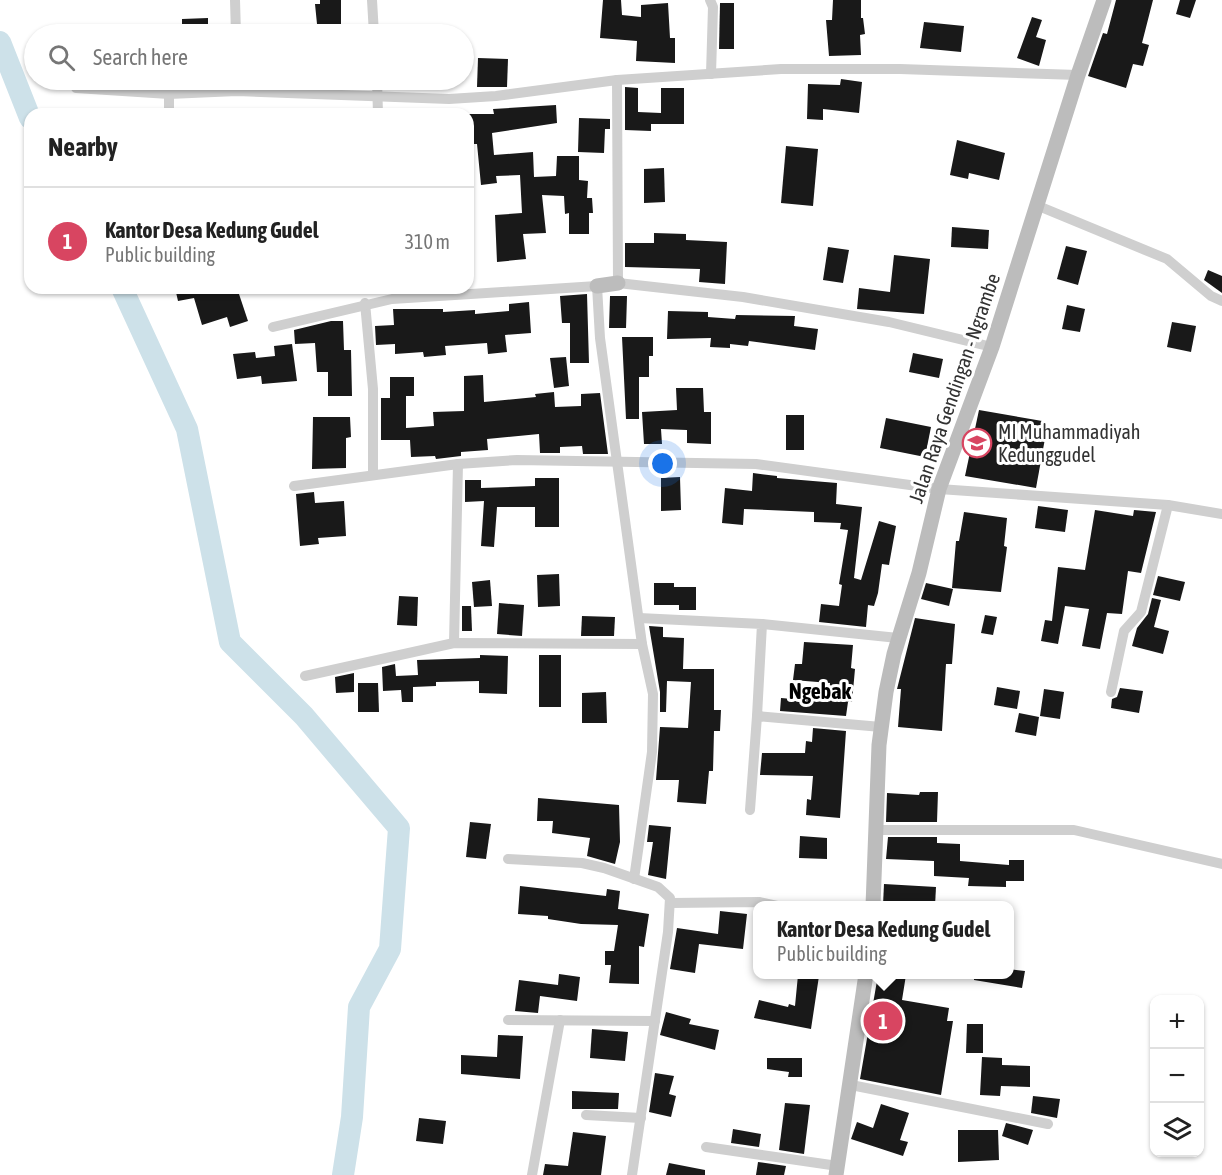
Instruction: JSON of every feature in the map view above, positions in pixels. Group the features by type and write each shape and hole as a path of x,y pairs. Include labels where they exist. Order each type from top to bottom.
{"main road":[{"name":"Jalan Raya Gendingan - Ngrambe","path":"873,901 881,727 898,638 919,573 939,489 992,347 1104,0"},
{"path":"597,286 618,283"},
{"path":"837,1170 865,979"}],"street":[{"path":"235,0 236,24"},
{"path":"372,0 373,24"},
{"path":"710,0 713,7 711,74"},
{"path":"291,90 378,98 496,96 617,80 781,69 900,69 1078,75"},
{"path":"617,80 618,283 743,297 866,318 992,347"},
{"path":"107,90 169,94 199,90"},
{"path":"378,90 378,108"},
{"path":"169,94 169,108"},
{"path":"1036,205 1167,259 1211,296 1222,301"},
{"path":"474,290 597,286 600,338 619,462 642,644 653,693 652,752 634,879"},
{"path":"273,327 365,303 388,294"},
{"path":"365,303 373,389 374,474"},
{"path":"294,486 458,464 517,460 756,464 939,489 1168,506 1222,514"},
{"path":"454,643 458,464"},
{"path":"1111,692 1124,631 1141,612 1168,506"},
{"path":"639,618 762,624 898,638"},
{"path":"750,810 762,624"},
{"path":"305,676 454,643 642,644"},
{"path":"757,716 881,727"},
{"path":"877,830 1074,830 1222,864"},
{"path":"508,859 582,863 664,890 670,898 656,1021 632,1175"},
{"path":"671,903 753,902"},
{"path":"508,1020 656,1021"},
{"path":"532,1175 540,1145 560,1020"},
{"path":"851,1085 1048,1124"},
{"path":"586,1115 641,1118"},
{"path":"706,1148 837,1170"}],"building":[{"path":"320,0 341,0 341,24 317,24 315,4 320,4"},
{"path":"603,0 621,0 622,15 641,17 641,5 668,3 670,38 675,38 675,63 636,61 637,41 600,38"},
{"path":"833,0 861,0 861,18 863,18 865,34 860,35 861,55 829,56 826,20 832,20"},
{"path":"1116,0 1153,0 1142,43 1149,45 1143,66 1133,64 1126,88 1088,76 1103,33 1107,34"},
{"path":"1180,0 1196,0 1190,18 1176,14"},
{"path":"720,3 734,3 734,49 719,49"},
{"path":"1032,17 1042,20 1036,37 1046,40 1039,66 1017,58"},
{"path":"208,18 208,24 182,24 182,19"},
{"path":"924,22 964,26 961,52 920,48"},
{"path":"478,58 508,59 507,87 477,87"},
{"path":"841,79 862,82 859,113 823,109 823,120 807,119 808,84 840,85"},
{"path":"625,87 638,88 638,112 661,113 661,88 684,88 684,124 651,124 651,131 625,130"},
{"path":"556,105 557,123 492,133 494,155 533,152 534,177 556,176 557,156 579,156 579,180 588,181 587,198 592,198 593,213 589,213 589,234 569,234 569,213 565,214 564,196 542,195 546,233 523,234 526,259 497,262 495,215 522,213 520,175 496,176 497,183 481,185 477,144 474,144 474,114 494,114 493,109"},
{"path":"579,118 610,119 610,129 605,129 604,153 578,152"},
{"path":"957,140 1005,153 999,180 969,173 968,179 950,175"},
{"path":"786,146 818,149 813,206 781,203"},
{"path":"664,168 665,202 644,203 644,169"},
{"path":"952,227 989,230 988,249 951,247"},
{"path":"654,233 686,234 686,240 727,242 725,284 699,282 700,269 625,267 625,243 654,243"},
{"path":"1066,246 1087,251 1078,285 1057,279"},
{"path":"828,247 849,250 843,283 823,280"},
{"path":"894,255 930,259 924,314 857,309 859,288 890,292"},
{"path":"1208,270 1222,276 1222,293 1204,280"},
{"path":"176,294 239,294 248,321 230,327 227,317 202,325 194,298 178,301"},
{"path":"587,294 589,363 570,363 570,323 562,323 560,296"},
{"path":"610,296 627,296 626,328 609,328"},
{"path":"529,302 531,333 505,335 507,352 488,354 487,343 445,346 446,355 424,357 423,352 395,354 395,344 376,345 375,326 394,325 393,309 443,309 443,312 475,310 475,314 509,311 509,304"},
{"path":"1067,305 1085,309 1080,332 1062,329"},
{"path":"668,311 708,312 708,317 735,319 736,315 795,316 794,326 818,329 815,350 749,341 748,346 730,344 730,348 710,347 711,338 667,339"},
{"path":"331,321 343,321 344,350 351,350 352,396 328,396 328,372 317,372 315,343 295,344 294,330"},
{"path":"1172,322 1196,326 1191,352 1167,347"},
{"path":"622,337 653,337 653,356 649,356 649,377 639,377 639,419 626,419"},
{"path":"292,344 297,381 262,384 261,376 237,379 233,354 255,352 256,358 275,356 274,346"},
{"path":"913,353 943,359 939,378 909,372"},
{"path":"566,357 569,386 554,388 550,358"},
{"path":"483,375 484,402 536,397 535,394 554,392 555,407 581,406 581,394 600,393 608,454 583,454 582,446 560,447 560,453 540,453 539,434 487,439 488,450 461,452 461,456 436,459 435,456 411,457 410,440 381,440 381,398 390,398 390,377 414,377 414,396 406,396 406,428 434,426 433,412 464,411 464,376"},
{"path":"676,388 703,388 704,412 711,412 711,444 687,443 687,430 661,429 662,444 644,444 642,412 677,410"},
{"path":"979,410 1048,422 1036,488 965,476"},
{"path":"786,415 804,415 804,450 786,450"},
{"path":"313,417 350,417 351,437 346,438 346,468 312,469"},
{"path":"886,418 931,427 925,457 880,448"},
{"path":"753,473 777,476 777,478 837,483 836,504 862,507 854,578 861,580 879,521 896,526 889,565 882,564 874,606 868,605 866,627 819,622 821,604 839,606 842,585 839,584 848,530 840,529 841,523 814,522 814,512 744,509 743,525 722,523 725,488 752,491"},
{"path":"680,477 681,510 661,511 661,478"},
{"path":"535,478 559,478 559,527 535,527 535,507 497,507 494,547 481,546 484,501 465,502 465,480 481,480 481,488 535,486"},
{"path":"314,492 315,503 344,501 346,536 318,538 319,544 300,546 296,494"},
{"path":"1038,506 1068,510 1065,532 1035,528"},
{"path":"1095,510 1133,516 1134,510 1156,512 1141,573 1128,571 1122,614 1107,613 1100,649 1082,646 1089,609 1065,606 1058,644 1041,641 1045,620 1052,621 1058,567 1085,570"},
{"path":"964,512 1007,518 1004,546 1007,547 1001,592 952,588 956,541 959,541"},
{"path":"559,574 560,606 538,607 537,575"},
{"path":"1158,576 1185,582 1180,601 1153,595"},
{"path":"490,580 492,606 474,607 472,582"},
{"path":"654,583 674,583 674,587 696,587 696,610 679,610 679,605 654,605"},
{"path":"926,583 953,589 949,606 921,599"},
{"path":"399,596 418,597 417,626 397,625"},
{"path":"1152,598 1161,600 1154,627 1169,631 1163,654 1132,646 1137,628 1148,614"},
{"path":"499,603 524,605 522,636 497,634"},
{"path":"462,606 471,606 472,631 462,631"},
{"path":"985,615 997,617 993,635 981,633"},
{"path":"582,616 615,617 614,636 581,636"},
{"path":"915,618 955,624 952,664 946,664 942,731 898,727 901,689 897,689"},
{"path":"649,626 663,627 663,637 684,638 683,669 714,669 714,710 721,710 720,731 714,731 713,771 709,771 706,804 677,802 679,780 656,780 660,727 688,728 691,682 667,681 666,712 660,712 660,692"},
{"path":"804,642 853,645 851,668 855,669 852,702 848,702 846,716 780,711 781,698 828,702 830,683 793,680 795,664 802,664"},
{"path":"480,655 508,656 507,694 479,693 479,681 436,682 436,686 413,687 413,702 402,702 401,690 383,691 382,667 395,664 396,676 418,675 417,660 480,658"},
{"path":"539,655 561,655 561,707 539,707"},
{"path":"354,673 354,692 336,693 335,677"},
{"path":"358,683 378,683 379,712 358,712"},
{"path":"997,687 1020,691 1017,709 994,705"},
{"path":"1120,688 1143,691 1139,713 1111,708 1112,699 1117,697"},
{"path":"1044,689 1064,692 1060,719 1040,716"},
{"path":"606,692 607,723 582,723 582,693"},
{"path":"1019,713 1039,717 1036,736 1015,732"},
{"path":"813,728 846,731 840,818 806,815 807,799 811,800 813,776 760,775 762,753 805,753 806,741 812,742"},
{"path":"920,792 938,792 937,822 886,822 887,793 919,795"},
{"path":"538,798 619,805 620,842 615,864 587,856 590,838 552,833 553,821 537,821"},
{"path":"470,822 491,824 486,859 466,857"},
{"path":"649,825 671,827 666,879 648,875 653,842 647,842"},
{"path":"800,836 827,838 827,859 799,858"},
{"path":"888,837 937,837 937,843 960,844 960,861 1009,865 1009,860 1024,860 1024,881 1006,881 1006,887 968,886 969,878 934,876 934,861 886,859"},
{"path":"884,884 936,887 935,901 883,901"},
{"path":"520,886 606,896 607,889 620,891 618,909 649,914 644,947 639,946 639,984 609,983 611,965 605,965 605,951 614,951 618,925 581,924 548,919 548,916 518,914"},
{"path":"720,911 747,914 743,949 699,944 695,973 670,969 677,928 718,934"},
{"path":"1014,970 1025,971 1022,988 974,980 1014,979"},
{"path":"559,974 580,977 577,1001 540,996 538,1013 515,1011 519,980 558,985"},
{"path":"798,979 819,979 811,1029 754,1018 759,1000 788,1007 789,1004 795,1006"},
{"path":"877,979 905,979 902,1000 949,1008 947,1021 953,1021 941,1095 860,1079"},
{"path":"666,1012 691,1019 689,1024 719,1030 715,1050 660,1035"},
{"path":"967,1024 983,1024 983,1053 966,1053"},
{"path":"592,1029 628,1032 625,1061 590,1058"},
{"path":"498,1035 523,1036 520,1079 461,1074 461,1055 497,1057"},
{"path":"982,1057 1002,1058 1002,1065 1030,1066 1030,1087 1001,1086 1000,1096 980,1095"},
{"path":"767,1058 802,1058 802,1077 788,1077 789,1072 767,1069"},
{"path":"655,1073 674,1076 669,1094 676,1096 671,1117 649,1112"},
{"path":"572,1091 619,1093 618,1109 572,1109"},
{"path":"1033,1096 1060,1099 1057,1118 1031,1113"},
{"path":"785,1103 810,1105 804,1154 779,1150"},
{"path":"881,1104 909,1113 900,1140 908,1142 903,1156 851,1139 857,1122 873,1128"},
{"path":"419,1118 446,1121 443,1144 416,1141"},
{"path":"1006,1123 1033,1130 1028,1145 1002,1136"},
{"path":"733,1129 761,1134 759,1147 731,1143"},
{"path":"958,1130 998,1130 999,1160 958,1162"},
{"path":"573,1132 606,1136 601,1175 543,1175 545,1164 568,1166"},
{"path":"758,1162 786,1166 784,1175 756,1175"},
{"path":"669,1163 705,1170 705,1175 666,1175"}],"waterway":[{"path":"0,42 26,108"},
{"path":"125,294 187,429 230,642 304,716 399,828 390,949 359,1007 352,1117 343,1175"}],"place":[{"name":"MI Muhammadiyah Kedunggudel","path":"977,443"},
{"name":"Kantor Desa Kedung Gudel","path":"883,1021"}],"district":[{"name":"Ngebak","path":"820,691"}]}
